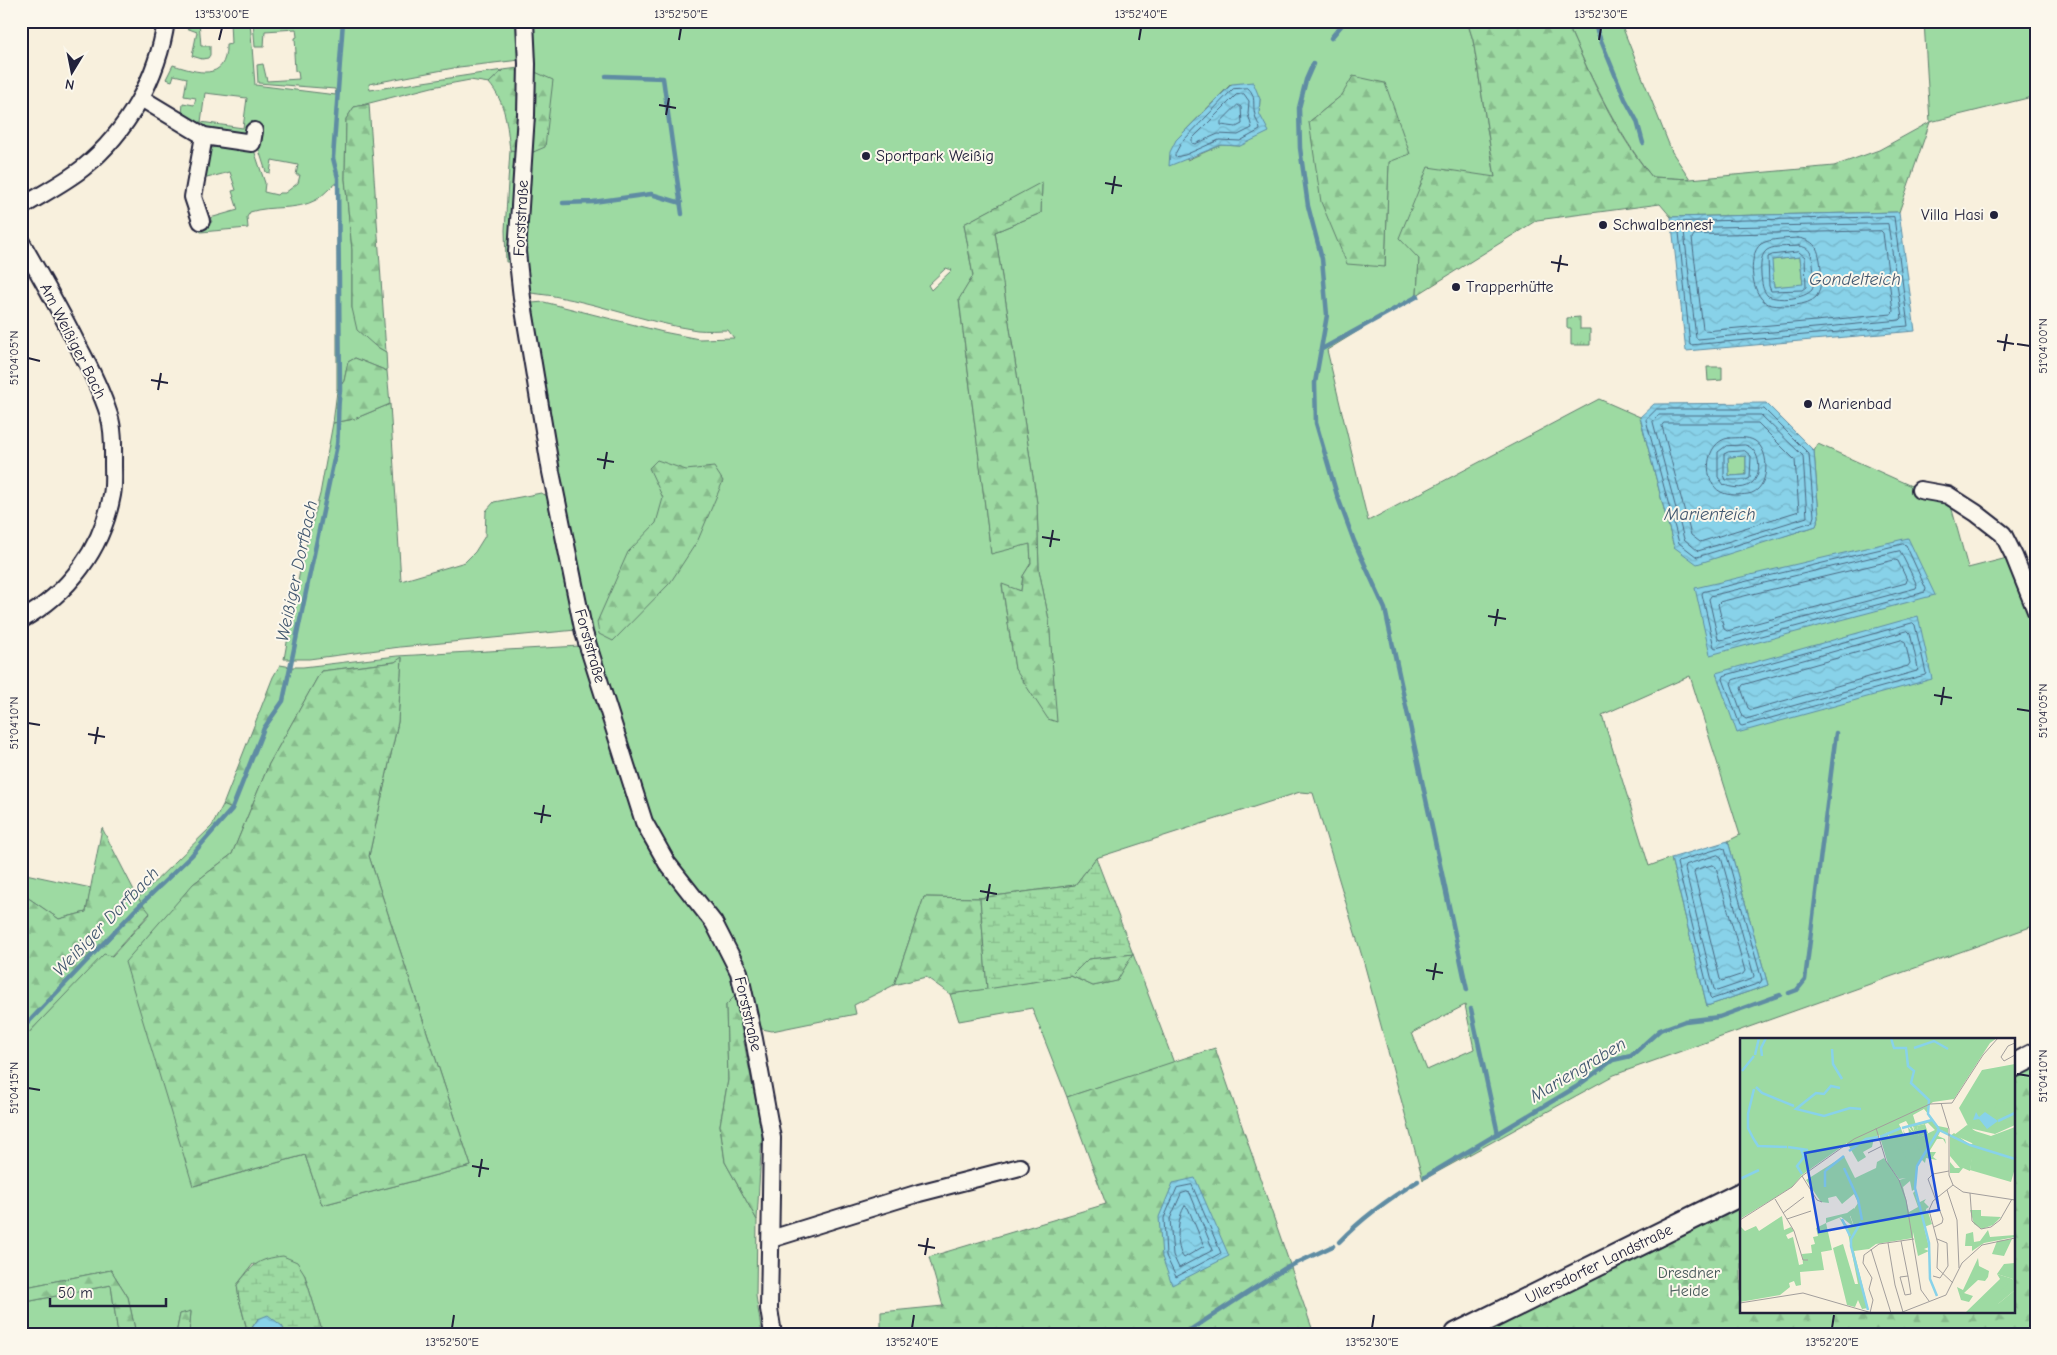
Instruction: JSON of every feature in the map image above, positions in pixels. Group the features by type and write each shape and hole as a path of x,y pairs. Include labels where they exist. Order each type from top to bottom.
{"main road":[{"path":"2014,1065 2036,1054"},
{"name":"Ullersdorfer Landstraße","path":"1457,1334 1740,1194"}],"street":[{"path":"21,207 65,181 99,154 115,136 141,98 158,58 166,21"},
{"name":"Forststraße","path":"525,21 527,64 526,115 517,252 522,298 552,472 582,623 644,822 667,863 714,923 739,972 754,1039 772,1138 769,1309 773,1334"},
{"path":"141,98 204,136 252,143 254,131"},
{"path":"194,218 193,197 204,136"},
{"name":"Am Weißiger Bach","path":"21,242 60,311 96,381 109,416 114,441 113,493 107,517 94,549 82,568 52,601 21,620"},
{"path":"1920,490 1948,495 1976,513 2003,534 2036,611"},
{"path":"771,1239 919,1193 1020,1167"}],"green space":[{"path":"182,21 199,21 201,46 210,46 208,58 202,59 192,56 197,32 181,26"},
{"path":"230,21 250,21 255,85 336,95 335,89 258,83 257,65 263,64 267,81 299,79 298,71 295,71 294,53 296,53 295,38 297,37 296,29 265,31 264,47 255,47 253,21 518,21 520,60 459,67 369,84 370,90 503,70 489,83 470,80 432,87 354,107 346,119 345,179 352,250 352,308 374,345 386,352 387,371 355,358 348,362 344,381 337,390 337,182 316,200 300,206 250,212 247,217 248,228 201,232 193,226 212,222 210,218 238,210 232,191 236,190 230,172 203,179 205,187 198,189 206,150 218,146 254,150 265,183 264,192 277,195 285,193 298,183 300,175 296,175 298,165 272,160 270,173 266,172 258,147 261,125 250,124 247,138 208,132 182,114 183,103 194,105 196,98 184,96 187,78 174,75 172,81 166,79 173,65 200,72 216,70 225,57 226,45 231,44","holes":["205,93 247,98 243,128 201,122"]},
{"path":"531,21 1467,21 1473,40 1495,178 1419,259 1417,295 1327,350 1368,521 1599,399 1640,417 1674,547 1784,536 1816,526 1819,517 1814,451 1818,444 1920,490 1948,495 1968,568 2011,557 2036,621 2036,925 1614,1075 1423,1180 1364,963 1313,793 1300,792 1096,858 1075,885 980,898 924,897 894,985 854,1005 856,1014 772,1031 762,1029 650,819 590,630 562,496 532,303 544,302 663,332 699,339 734,338 728,330 701,330 676,326 573,300 531,293 525,270 525,245 531,153 545,146 533,71","holes":["1231,84 1260,99 1259,113 1240,146 1221,145 1187,160 1176,140","1342,95 1410,154 1389,161 1385,267 1309,122","1042,183 1041,213 995,232 1037,503 1039,570 1049,620 1056,721 1015,669 1002,585 1021,591 1023,576 1031,563 1030,543 991,553 959,300 973,276 964,224","946,268 952,270 931,290 928,285","1690,676 1740,835 1728,841 1768,985 1707,1006 1671,858 1649,866 1602,715","1465,1005 1474,1049 1427,1070 1412,1033"]},
{"path":"1467,21 1566,21 1614,122 1652,177 1690,179 1834,166 1879,150 1930,122 1899,212 1671,217 1660,204 1537,220 1417,295 1419,259 1399,238 1428,167 1495,177 1473,40"},
{"path":"1566,21 1620,21 1672,152 1690,179 1652,177 1626,141 1594,82"},
{"path":"1924,21 2036,21 2036,96 1930,122"},
{"path":"519,68 533,71 553,80 545,147 531,153 510,150 507,123 502,106 489,83 503,70"},
{"path":"1353,76 1385,83 1410,154 1389,162 1385,267 1347,264 1321,202 1309,122 1342,95"},
{"path":"369,104 386,352 374,345 357,330 352,308 352,250 345,179 346,119 354,107"},
{"path":"510,150 518,151 510,262 506,262 505,230"},
{"path":"1042,182 1041,213 995,232 1037,503 1039,570 1049,620 1057,722 1048,719 1015,669 1002,584 1021,591 1023,576 1031,563 1030,544 991,554 959,299 973,276 964,224"},
{"path":"1800,257 1803,285 1774,287 1771,260"},
{"path":"1580,317 1580,329 1590,329 1590,345 1571,345 1571,328 1567,328 1567,318"},
{"path":"355,358 387,371 390,404 354,419 333,423 337,391 344,381 348,362"},
{"path":"1707,367 1722,367 1722,380 1708,381"},
{"path":"390,404 401,581 465,562 475,552 485,536 486,511 494,502 541,493 550,497 576,630 400,647 309,659 284,659 301,565 320,494 333,423 354,419"},
{"path":"1746,456 1746,475 1729,476 1728,457"},
{"path":"657,460 686,470 714,467 723,481 698,540 670,583 613,641 599,634 597,622 628,552 656,523 663,498 649,468"},
{"path":"580,646 638,832 662,871 708,930 730,974 735,996 726,1005 728,1080 720,1125 725,1162 757,1220 756,1296 762,1334 584,1334 580,1331 565,1334 323,1334 304,1273 253,1264 237,1285 248,1334 189,1334 191,1312 180,1314 176,1334 136,1334 128,1297 111,1270 21,1288 21,1041 104,953 112,956 150,914 138,898 212,826 223,805 232,808 264,728 283,701 292,667 397,656","holes":["402,658 398,722 369,856 471,1166 322,1205 305,1155 194,1186 193,884 232,854 269,764 321,671 395,662"]},
{"path":"402,657 398,722 369,856 471,1166 322,1205 305,1155 193,1186 125,962 193,884 232,854 269,764 321,671 395,662"},
{"path":"280,665 292,667 283,701 264,728 232,809 223,805 273,677"},
{"path":"102,828 138,898 150,913 111,956 104,954 21,1041 21,891 59,919 86,912"},
{"path":"1096,858 1133,954 1088,959 1071,976 987,989 980,898 1075,885"},
{"path":"21,873 91,888 86,912 59,919 24,895 21,891"},
{"path":"924,897 980,898 987,989 950,994 926,977 894,985"},
{"path":"1133,954 1174,1063 1067,1097 1032,1008 959,1021 950,994 1071,976 1093,986 1116,981"},
{"path":"1133,954 1117,981 1093,986 1071,976 1088,959"},
{"path":"735,996 762,1134 757,1220 725,1162 720,1125 728,1080 726,1005"},
{"path":"1215,1048 1314,1334 881,1334 881,1312 943,1306 929,1257 1106,1204 1067,1097"},
{"name":"Dresdner Heide","path":"2036,1058 2036,1334 1457,1334 1740,1202 1740,1312 2014,1312 2014,1068"},
{"path":"283,1256 297,1262 304,1273 323,1334 286,1334 282,1326 258,1319 248,1333 237,1285 256,1264 267,1259"},
{"path":"111,1270 128,1297 136,1334 118,1334 111,1285 21,1303 21,1288"},
{"path":"111,1285 118,1334 21,1334 21,1303"},
{"path":"191,1311 189,1334 176,1334 180,1314"}],"water":[{"path":"1253,82 1260,99 1259,113 1269,132 1240,146 1221,145 1169,166 1170,152 1176,140 1232,84"},
{"name":"Gondelteich","path":"1899,212 1915,331 1686,351 1671,217","holes":["1800,257 1803,284 1774,287 1772,260"]},
{"name":"Marienteich","path":"1766,403 1814,451 1819,517 1816,526 1697,564 1674,547 1640,417 1654,404","holes":["1746,456 1746,475 1729,476 1728,457"]},
{"name":"Marienteich","path":"1908,538 1935,595 1710,655 1695,588"},
{"path":"1918,616 1932,679 1737,733 1716,673"},
{"path":"1728,841 1768,985 1707,1006 1671,858"},
{"path":"1195,1178 1229,1256 1172,1285 1162,1257 1159,1217 1173,1183"},
{"path":"268,1315 282,1326 286,1334 248,1334 258,1319"}],"waterway":[{"name":"Weißiger Dorfbach","path":"21,1030 135,910 191,856 232,809 264,728 283,701 337,445 340,391 338,178 333,158 343,21"},
{"path":"1331,38 1345,21"},
{"path":"1593,21 1625,99 1637,121 1643,143"},
{"path":"1313,64 1306,80 1299,108 1300,148 1308,206 1322,259 1327,315 1315,383 1316,423 1337,495 1354,541 1385,609 1467,990"},
{"path":"606,76 663,78 682,214"},
{"path":"563,203 593,202 651,194 681,203"},
{"path":"1322,349 1418,296"},
{"name":"Mariengraben","path":"1789,993 1797,990 1805,980 1836,733"},
{"name":"Mariengraben","path":"1425,1177 1576,1087 1613,1060 1631,1056 1660,1030 1685,1021 1719,1017 1780,995"},
{"path":"1471,1009 1498,1134"},
{"path":"1339,1242 1376,1209 1418,1181"},
{"name":"Mariengraben","path":"1184,1334 1284,1269 1333,1246"}],"place":[{"name":"Sportpark Weißig","path":"866,156"},
{"name":"Villa Hasi","path":"1994,215"},
{"name":"Schwalbennest","path":"1603,225"},
{"name":"Trapperhütte","path":"1456,287"},
{"name":"Marienbad","path":"1808,404"}]}
